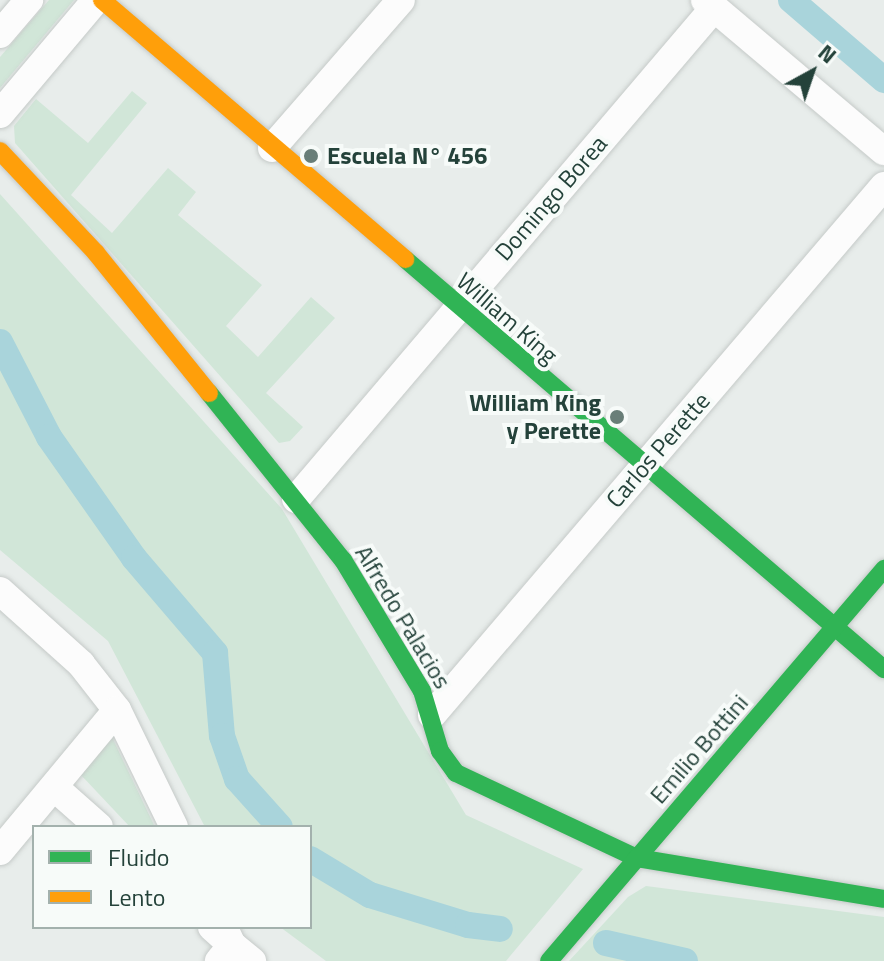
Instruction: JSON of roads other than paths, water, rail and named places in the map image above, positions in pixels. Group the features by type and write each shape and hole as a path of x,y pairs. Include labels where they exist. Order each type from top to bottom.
{"street":[{"path":"0,34 29,0"},
{"path":"0,114 99,0"},
{"name":"William King","path":"99,0 884,669"},
{"path":"272,148 401,0"},
{"path":"710,4 884,151"},
{"name":"Domingo Borea","path":"296,499 710,4"},
{"name":"Alfredo Palacios","path":"0,151 96,253 296,499 369,599 432,715 445,762 467,782 637,858 884,899"},
{"name":"Carlos Perette","path":"432,715 884,186"},
{"name":"Emilio Bottini","path":"549,961 884,569"},
{"path":"0,591 81,664 117,710 173,825"},
{"path":"0,851 117,710"},
{"path":"54,787 97,825"}],"waterway":[{"path":"791,0 884,80"},
{"path":"0,342 49,437 134,558 215,653 222,736 237,779 278,825"},
{"path":"312,860 370,895 468,925 500,929"},
{"path":"606,943 685,961"}],"place":[{"name":"Escuela N° 456","path":"311,156"},
{"name":"William King y Perette","path":"617,417"}]}
